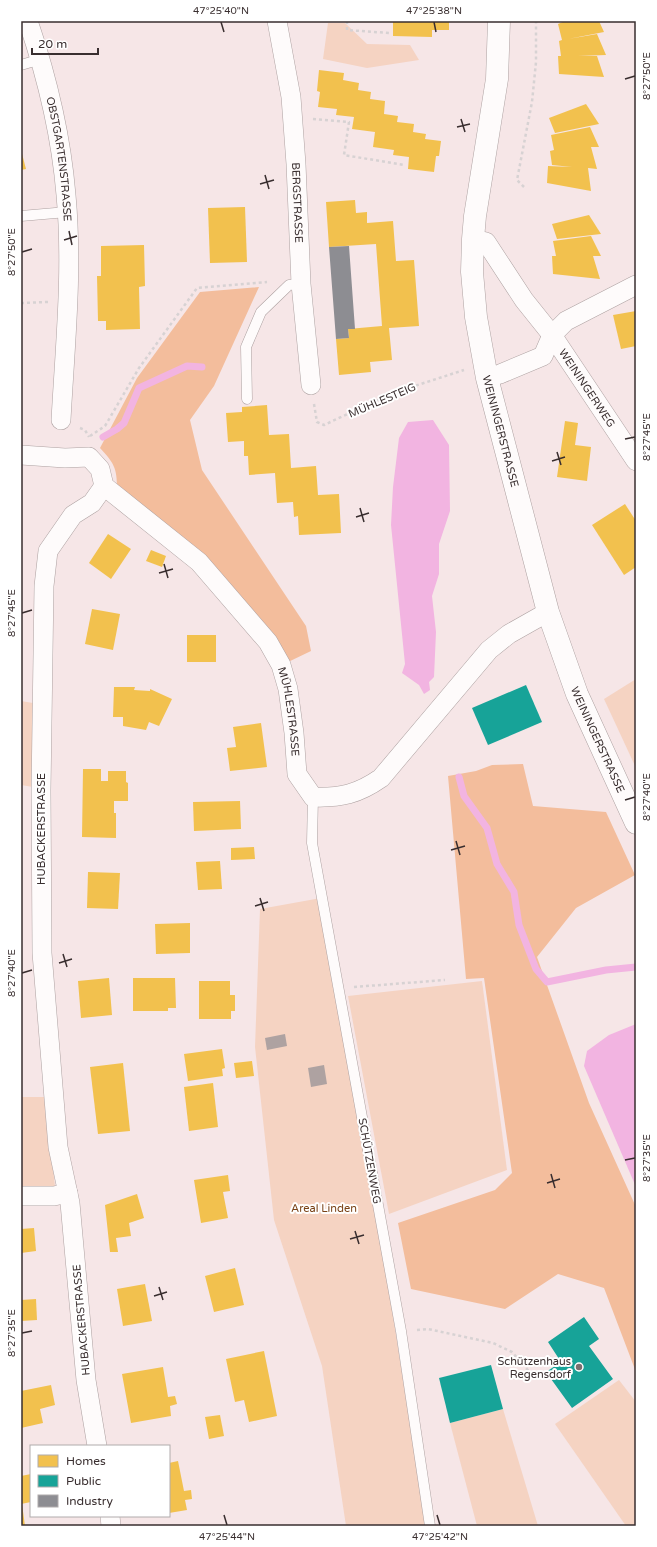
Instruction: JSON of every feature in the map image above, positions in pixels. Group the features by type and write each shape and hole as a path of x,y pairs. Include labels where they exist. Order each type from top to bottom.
{"street":[{"name":"OBSTGARTENSTRASSE","path":"28,21 41,59 57,125 63,165 67,212 68,296 61,420"},
{"name":"BERGSTRASSE","path":"277,21 291,97 296,164 301,284 311,385"},
{"name":"WEININGERSTRASSE","path":"499,21 497,79 475,216 473,239 472,272 476,317 486,371 548,612 577,694 636,823"},
{"name":"WEININGERWEG","path":"473,239 486,242 524,300 552,335 636,461"},
{"name":"WEININGERWEG","path":"486,371 500,374 543,356 552,335 566,321 636,285"},
{"path":"21,455 65,458 89,457 100,469 104,486"},
{"name":"MÜHLESTRASSE","path":"104,486 199,562 268,642 280,664 288,688 294,733 297,774 313,797"},
{"name":"HUBACKERSTRASSE","path":"97,1445 86,1380 73,1228 68,1193 58,1147 42,953 41,791 44,586 48,551 73,515 92,503 104,486"},
{"path":"313,797 338,796 358,792 381,778 489,650 509,634 548,612"},
{"path":"21,1196 54,1196 68,1193"}],"lane":[{"path":"21,65 41,59"},
{"path":"21,216 67,212"},
{"path":"247,399 246,347 261,312 290,285 301,284"},
{"name":"SCHÜTZENWEG","path":"313,797 312,843 401,1331 430,1526"}],"path":[{"path":"347,21 347,30 389,32"},
{"path":"524,187 517,180 532,102 536,62 537,21"},
{"path":"318,119 349,122 344,156 404,165"},
{"path":"89,436 105,426 139,368 197,288 270,282"},
{"path":"21,303 51,302"},
{"name":"MÜHLESTEIG","path":"311,385 317,422 324,425 393,393 471,367 486,371"},
{"path":"61,420 85,430 89,436 89,457"},
{"path":"338,989 445,980"},
{"path":"401,1331 428,1329 493,1343 512,1352 533,1376"}],"green space":[{"path":"328,23 345,23 367,44 410,45 419,60 367,68 323,59"},
{"path":"636,679 636,768 604,699"},
{"path":"21,701 33,703 33,787 21,785"},
{"name":"Areal Linden","path":"321,898 378,1220 426,1526 346,1526 322,1366 274,1220 255,1047 260,909"},
{"name":"Areal Linden","path":"482,981 507,1170 389,1214 348,996"},
{"path":"21,1097 46,1097 55,1187 21,1188"},
{"path":"619,1380 636,1402 636,1526 626,1526 555,1424"},
{"path":"503,1409 538,1526 477,1526 450,1423"}],"shaded area":[{"path":"259,287 214,386 190,420 202,470 306,626 311,651 286,663 117,488 114,466 100,448 137,378 200,292"},
{"path":"433,420 449,445 450,511 439,544 439,574 432,596 436,632 434,677 429,682 430,690 424,694 419,685 402,673 405,664 391,525 393,487 399,438 408,422"},
{"path":"523,764 533,806 606,812 635,875 576,908 537,957 589,1103 636,1207 636,1372 604,1288 558,1274 505,1309 411,1289 398,1223 495,1190 512,1173 484,978 466,979 448,776 476,771 492,765"},
{"path":"636,1024 636,1187 584,1066 587,1051 609,1035"}],"building: Homes":[{"path":"393,21 449,21 449,30 432,30 432,37 393,36"},
{"path":"565,21 599,21 604,32 568,39 597,34 606,55 578,56 597,56 604,77 559,74 558,56 561,56 559,41 562,40 558,24"},
{"path":"319,70 344,73 343,80 359,83 358,90 371,92 370,99 385,101 384,114 398,116 397,122 414,124 413,132 426,134 425,139 441,141 439,156 436,156 434,172 408,169 409,157 393,155 394,150 373,147 375,132 352,129 354,117 336,115 337,109 318,107 320,92 317,91"},
{"path":"586,104 599,124 555,133 549,118"},
{"path":"590,127 599,147 591,147 597,169 588,168 591,191 547,183 548,166 572,167 552,165 550,151 554,150 551,135"},
{"path":"21,150 26,169 21,170"},
{"path":"355,200 356,213 367,212 367,223 393,221 396,261 414,260 419,326 389,328 392,360 370,362 371,372 339,375 336,339 349,338 348,329 382,326 376,244 329,247 326,202"},
{"path":"245,207 247,262 210,263 208,208"},
{"path":"589,215 601,234 557,239 552,224"},
{"path":"591,236 601,256 593,256 600,279 553,274 552,256 556,256 553,241"},
{"path":"144,245 145,286 139,287 140,329 106,330 106,321 98,321 97,276 101,276 101,246"},
{"path":"636,311 636,346 621,349 613,315"},
{"path":"267,405 269,435 289,434 291,468 316,466 318,495 339,494 341,533 299,535 298,516 294,517 293,502 277,503 275,473 249,475 248,456 244,456 244,441 228,442 226,413 242,412 242,407"},
{"path":"565,421 578,423 575,445 591,447 587,481 557,477"},
{"path":"625,504 636,521 636,567 624,575 592,525"},
{"path":"108,534 131,549 111,579 89,563"},
{"path":"151,550 166,556 162,567 146,561"},
{"path":"92,609 120,614 113,650 85,644"},
{"path":"187,635 216,635 216,662 187,662"},
{"path":"114,687 135,687 134,690 150,691 150,689 172,699 159,726 149,722 146,730 123,726 123,717 113,717"},
{"path":"261,723 267,767 230,771 227,748 236,747 233,727"},
{"path":"83,769 101,769 101,781 108,781 108,771 126,771 128,801 114,801 114,813 116,813 116,838 82,837"},
{"path":"240,801 241,829 194,831 193,802"},
{"path":"254,847 255,859 231,860 231,848"},
{"path":"220,861 222,889 198,890 196,862"},
{"path":"88,872 120,873 118,909 87,908"},
{"path":"190,923 190,953 156,954 155,924"},
{"path":"109,978 112,1015 81,1018 78,981"},
{"path":"133,978 175,978 176,1008 168,1008 168,1011 133,1011"},
{"path":"199,981 230,981 230,995 235,995 235,1011 231,1011 231,1019 199,1019"},
{"path":"222,1049 225,1068 222,1069 223,1076 188,1081 184,1054"},
{"path":"252,1061 254,1076 236,1078 234,1063"},
{"path":"123,1063 130,1131 98,1134 90,1067"},
{"path":"213,1083 218,1127 189,1131 184,1087"},
{"path":"228,1175 230,1191 223,1192 228,1218 201,1223 194,1180"},
{"path":"137,1194 144,1218 129,1223 131,1236 116,1238 118,1252 110,1252 105,1205"},
{"path":"34,1228 36,1251 21,1253 21,1229"},
{"path":"235,1268 244,1305 214,1312 205,1276"},
{"path":"145,1284 152,1321 123,1326 117,1289"},
{"path":"36,1299 37,1320 21,1321 21,1300"},
{"path":"264,1351 277,1416 249,1422 244,1400 235,1402 226,1359"},
{"path":"163,1367 168,1397 175,1396 177,1404 170,1406 171,1416 131,1423 122,1374"},
{"path":"51,1385 55,1405 40,1409 43,1423 21,1428 21,1391"},
{"path":"220,1415 224,1436 209,1439 205,1417"},
{"path":"178,1461 184,1491 191,1490 192,1499 185,1500 187,1510 170,1513 170,1463"},
{"path":"30,1474 30,1502 21,1504 21,1476"},
{"path":"22,1504 25,1526 21,1526"}],"building: Public":[{"path":"526,685 542,722 488,745 472,708"},
{"name":"Schützenhaus Regensdorf","path":"584,1317 599,1339 589,1346 613,1379 572,1408 546,1372 561,1362 548,1342"},
{"name":"Schützenhaus Regensdorf","path":"491,1365 503,1409 450,1423 439,1378"}],"building: Industry":[{"path":"349,246 355,329 348,329 349,338 336,339 329,247"}],"building: Other":[{"path":"285,1034 287,1046 267,1050 265,1038"},
{"path":"324,1065 327,1084 311,1087 308,1068"}],"waterway":[{"path":"103,437 124,423 139,388 187,366 202,367"},
{"path":"459,777 464,796 487,828 497,864 514,892 519,925 536,969 547,982 606,970 636,967"}],"place":[{"name":"Schützenhaus Regensdorf","path":"579,1367"}]}
